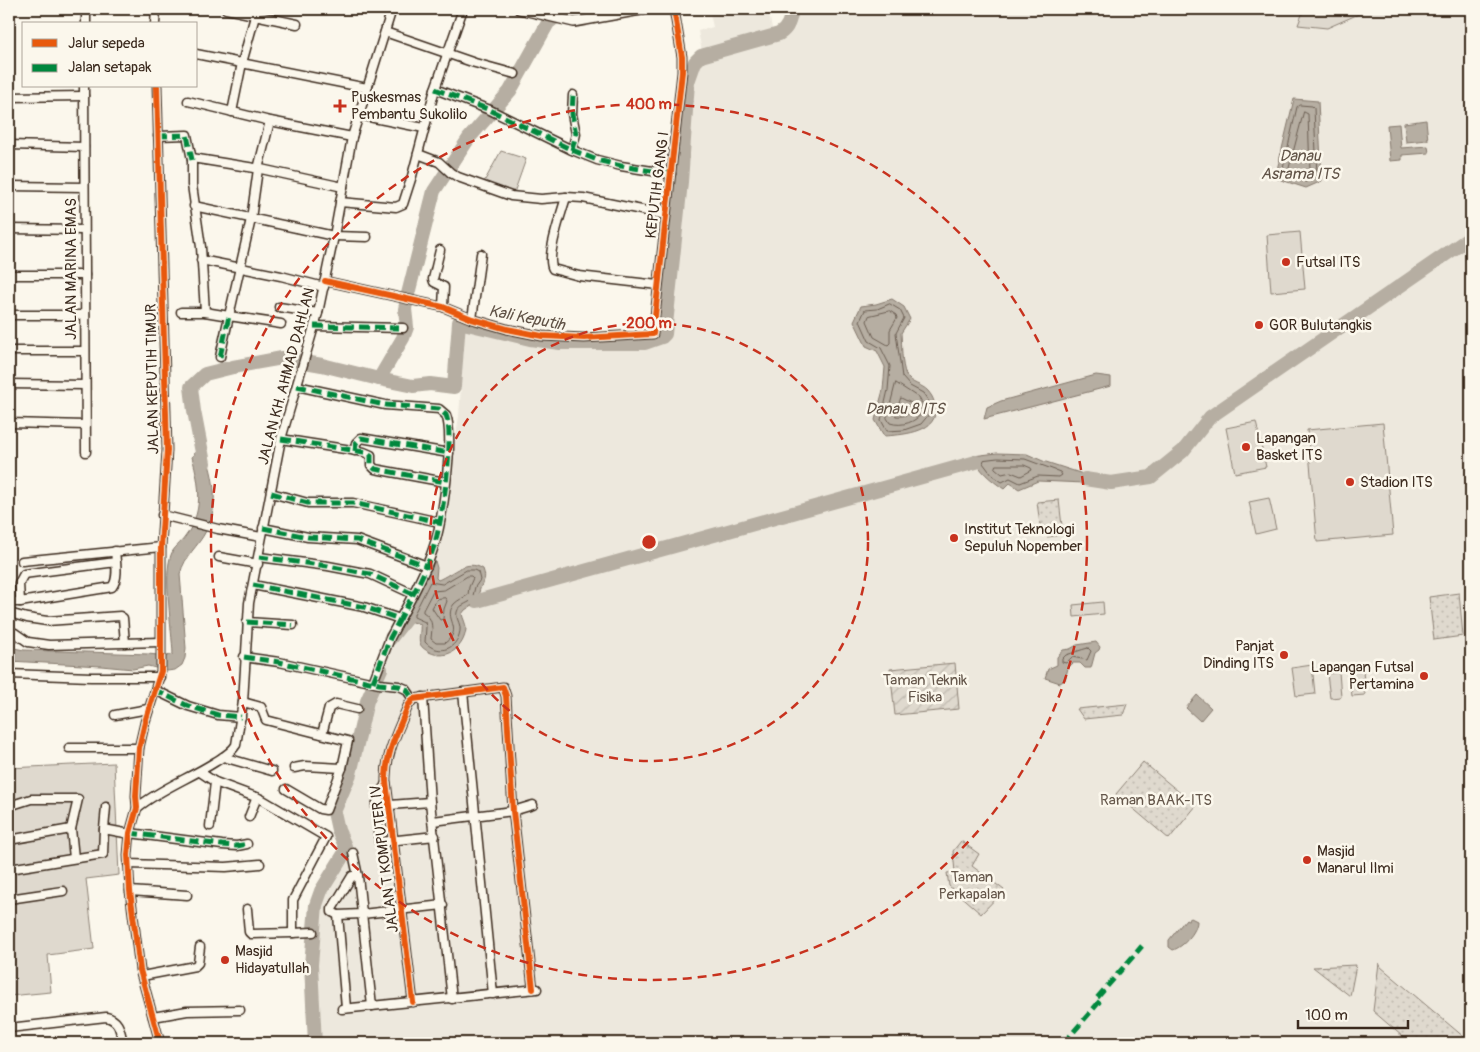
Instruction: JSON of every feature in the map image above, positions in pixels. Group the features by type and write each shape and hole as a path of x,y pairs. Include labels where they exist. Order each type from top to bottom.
{"main road":[{"path":"519,9 566,21 579,22 646,9"}],"street":[{"path":"86,9 86,22"},
{"path":"155,22 156,9"},
{"path":"226,9 256,12 297,24"},
{"name":"JALAN KH. AHMAD DAHLAN","path":"137,808 200,772 232,751 236,746 243,702 244,657 249,603 281,439 318,313 352,137 392,9"},
{"path":"340,202 396,208 401,206 405,199 435,89 463,9"},
{"name":"KEPUTIH GANG I","path":"472,319 525,333 563,338 605,338 653,334 682,72 682,57 674,9"},
{"path":"232,112 256,12"},
{"path":"385,32 475,63 515,74"},
{"path":"198,54 367,88"},
{"name":"JALAN MARINA EMAS","path":"84,88 86,452"},
{"name":"JALAN KEPUTIH TIMUR","path":"137,808 139,748 148,709 160,674 161,547 167,450 157,88"},
{"path":"435,89 494,111 572,150 621,166 671,174"},
{"path":"572,150 576,134 572,114 573,94"},
{"path":"9,97 84,96"},
{"path":"188,101 270,121 352,137"},
{"path":"359,115 424,128"},
{"path":"220,357 251,219 258,169 270,121"},
{"path":"158,136 187,135 194,159 194,206 200,240 205,312"},
{"path":"9,145 84,147"},
{"path":"418,154 442,164 451,174 511,196 541,199 583,198 666,215"},
{"path":"194,159 258,169 343,187"},
{"path":"9,186 84,187"},
{"path":"566,197 557,230 551,264 555,270 579,276 658,285"},
{"path":"194,206 334,236 367,237"},
{"path":"9,229 84,230"},
{"path":"440,250 433,279 434,282 444,287 443,307"},
{"path":"201,260 443,307 472,319 481,254"},
{"path":"9,275 85,275"},
{"path":"279,306 318,313"},
{"path":"181,312 205,312 281,324"},
{"path":"9,315 85,315"},
{"path":"314,326 403,328"},
{"path":"9,351 85,352"},
{"path":"9,384 85,385"},
{"path":"297,386 385,405 439,410 448,419 449,453 434,546 427,566 390,638 376,683"},
{"path":"9,423 86,425"},
{"path":"355,451 356,443 361,438 449,453"},
{"path":"281,439 364,452 371,455 371,465 375,469 445,482"},
{"path":"271,493 308,503 353,503 439,522"},
{"path":"162,516 262,537"},
{"path":"263,528 308,537 357,540 427,566"},
{"path":"22,561 161,547"},
{"path":"9,602 20,602 112,587 115,584 115,551"},
{"path":"219,557 328,566 370,574 413,594"},
{"path":"20,602 19,583 24,574 116,562"},
{"path":"253,585 364,607 400,619"},
{"path":"9,613 47,621 120,616 123,618 125,643"},
{"path":"247,622 293,625"},
{"path":"9,631 35,644 160,642"},
{"path":"244,657 280,662 376,683 399,686 406,689 414,699 503,687 506,691 513,811 535,989 344,1008 338,915"},
{"path":"9,674 91,677 160,674"},
{"path":"155,690 188,706 218,715 241,717"},
{"path":"462,692 493,994"},
{"path":"423,697 430,802 452,998"},
{"name":"JALAN T KOMPUTER IV","path":"413,1002 386,781 386,767 388,756 408,706 414,699"},
{"path":"243,702 262,707 266,720 348,742 342,768 326,810 320,809 286,788"},
{"path":"322,734 328,708 336,704 357,708"},
{"path":"116,715 148,709"},
{"path":"69,748 139,748"},
{"path":"223,757 272,772"},
{"path":"294,768 305,766 342,768"},
{"path":"200,772 216,782 257,797 326,837 293,900 293,933"},
{"path":"386,781 376,805 379,841 381,843 435,836"},
{"path":"210,826 216,782"},
{"path":"249,817 257,797"},
{"path":"9,806 31,800 78,800 71,829 74,858"},
{"path":"390,805 430,802"},
{"path":"433,821 513,811 533,805"},
{"path":"9,869 103,854 106,807"},
{"path":"137,808 130,833 128,864 130,891 142,976 160,1043"},
{"path":"9,840 71,829"},
{"path":"104,829 222,845 237,846 247,844"},
{"path":"354,853 372,1006"},
{"path":"128,864 226,867 260,864"},
{"path":"358,876 352,876 332,908 332,912 338,915 362,914 443,905"},
{"path":"9,899 63,891"},
{"path":"130,891 187,895"},
{"path":"247,910 249,932 251,934 312,932"},
{"path":"142,976 195,966 198,963 200,947"},
{"path":"153,1017 187,1011 240,1010"},
{"path":"9,1028 106,1017 114,1019 118,1024 123,1043"}],"shaded area":[{"path":"709,9 768,9 773,33 702,51 698,31 713,27"},
{"name":"Institut Teknologi Sepuluh Nopember","path":"796,9 1471,9 1471,1043 322,1043 316,940 321,899 349,849 339,816 379,683 393,626 430,557 443,519 459,416 465,329 556,346 621,348 662,343 694,56 795,28"}],"green space":[{"path":"1304,9 1370,9 1327,28 1298,25"},
{"path":"501,151 526,159 514,193 484,182"},
{"name":"Futsal ITS","path":"1300,232 1305,289 1271,292 1267,235"},
{"name":"Lapangan Basket ITS","path":"1256,422 1266,467 1235,473 1226,428"},
{"name":"Stadion ITS","path":"1383,423 1393,535 1317,542 1307,430"},
{"name":"Lapangan Basket ITS","path":"1269,498 1276,529 1256,534 1249,502"},
{"path":"1059,500 1063,535 1047,537 1047,532 1041,532 1037,502"},
{"path":"1459,593 1463,636 1434,640 1429,597"},
{"path":"1103,602 1104,614 1074,617 1073,605"},
{"name":"Taman Teknik Fisika","path":"955,663 959,709 895,715 890,669"},
{"path":"1312,665 1315,694 1296,696 1292,668"},
{"path":"1363,670 1365,695 1352,696 1349,672"},
{"path":"1339,672 1341,697 1330,698 1327,674"},
{"path":"1127,704 1123,715 1084,719 1077,709"},
{"name":"Raman BAAK-ITS","path":"1143,762 1196,806 1169,839 1116,794"},
{"path":"114,763 119,875 86,879 94,949 48,955 51,992 9,996 9,768"},
{"name":"Taman Perkapalan","path":"961,841 979,854 972,866 1004,890 981,914 949,886 947,873 955,872 953,851"},
{"path":"1379,963 1381,967 1471,1043 1410,1043 1373,1011"},
{"path":"1356,965 1350,996 1313,967"}],"water":[{"name":"Danau Asrama ITS","path":"1294,99 1318,101 1322,181 1306,188 1275,178"},
{"path":"1426,120 1428,140 1406,142 1404,123"},
{"path":"1399,124 1401,148 1428,146 1429,153 1402,155 1402,160 1390,161 1387,125"},
{"name":"Danau 8 ITS","path":"892,299 904,307 910,319 901,333 904,370 910,380 930,394 934,401 935,412 933,419 923,429 907,434 884,436 875,420 883,390 885,367 877,351 866,346 854,321 861,306"},
{"path":"1096,375 1111,377 1111,386 984,419 987,407 1001,401"},
{"path":"202,444 212,476 214,499 211,520 199,542 188,556 180,574 186,648 182,665 175,670 167,671 148,666 133,669 9,661 9,647 24,650 167,656 173,654 168,589 169,564 172,552 191,528 198,508 197,478 192,457"},
{"path":"997,453 1027,454 1086,475 1084,483 1038,481 1019,489 1010,483 1004,489 982,471 973,456"},
{"path":"435,561 437,568 436,578 438,580 460,568 471,565 483,569 485,576 477,602 462,614 466,629 462,642 453,651 442,655 429,652 423,648 419,642 420,624 405,620"},
{"path":"1096,642 1100,647 1095,653 1091,668 1085,668 1080,663 1073,663 1068,668 1065,680 1060,683 1045,678 1048,669 1057,665 1057,657 1063,650 1077,645"},
{"path":"1197,695 1211,708 1200,721 1186,708"},
{"path":"1191,918 1197,921 1195,930 1185,942 1173,950 1169,947 1169,940 1186,919"}],"waterway":[{"path":"204,463 191,387 205,374 282,358 322,365 379,379 403,338 407,327 405,309 434,191 469,138 510,91 548,23 565,10 588,9"},
{"name":"Kali Keputih","path":"379,379 413,386 430,384 454,387 459,322 530,339 560,343 645,343 662,337 665,334 681,182 688,82 695,62 701,56 779,34 787,26 792,9"},
{"path":"1085,479 1111,483 1151,477 1183,451 1210,417 1471,237"},
{"path":"477,601 976,462"},
{"path":"390,639 405,620"},
{"path":"315,1043 311,965 316,905 321,891 344,854 345,846 338,830 334,812 350,774 367,701 381,669"}],"marked path":[{"path":"435,89 490,110 572,150 597,160 671,174"},
{"path":"572,150 576,134 572,114 573,95"},
{"path":"158,136 187,135 192,160"},
{"path":"220,357 229,316"},
{"path":"314,326 403,328"},
{"path":"297,386 385,405 439,409 446,415 449,442 448,461 437,537 418,585 400,619"},
{"path":"355,451 356,443 361,438 449,453"},
{"path":"281,439 364,452 371,455 371,465 375,469 445,482"},
{"path":"271,493 308,503 353,503 439,522"},
{"path":"263,528 308,537 357,540 427,566"},
{"path":"259,557 328,566 370,574 413,594"},
{"path":"253,585 364,607 400,619 390,638 373,682"},
{"path":"247,622 293,625"},
{"path":"244,657 279,662 379,684 399,686 406,689 413,699"},
{"path":"155,690 188,706 218,715 241,717"},
{"path":"130,833 222,845 237,846 247,844"},
{"path":"1064,1043 1100,1001 1097,998 1142,946"}],"cycle path":[{"path":"325,281 443,307 472,319 542,336 584,338 653,334 682,72 682,57 674,9"},
{"path":"157,88 167,450 161,547 161,671 139,748 137,808 130,833 128,855 130,891 140,970 160,1043"},
{"path":"413,1002 386,781 390,752 408,706 413,699 503,687 506,696 513,811 533,989"}],"place":[{"name":"Puskesmas Pembantu Sukolilo","path":"340,106"},
{"name":"Futsal ITS","path":"1286,262"},
{"name":"GOR Bulutangkis","path":"1259,325"},
{"name":"Lapangan Basket ITS","path":"1246,447"},
{"name":"Stadion ITS","path":"1350,482"},
{"name":"Institut Teknologi Sepuluh Nopember","path":"954,538"},
{"name":"Panjat Dinding ITS","path":"1284,655"},
{"name":"Lapangan Futsal Pertamina","path":"1424,676"},
{"name":"Masjid Manarul Ilmi","path":"1307,860"},
{"name":"Masjid Hidayatullah","path":"225,960"}]}
